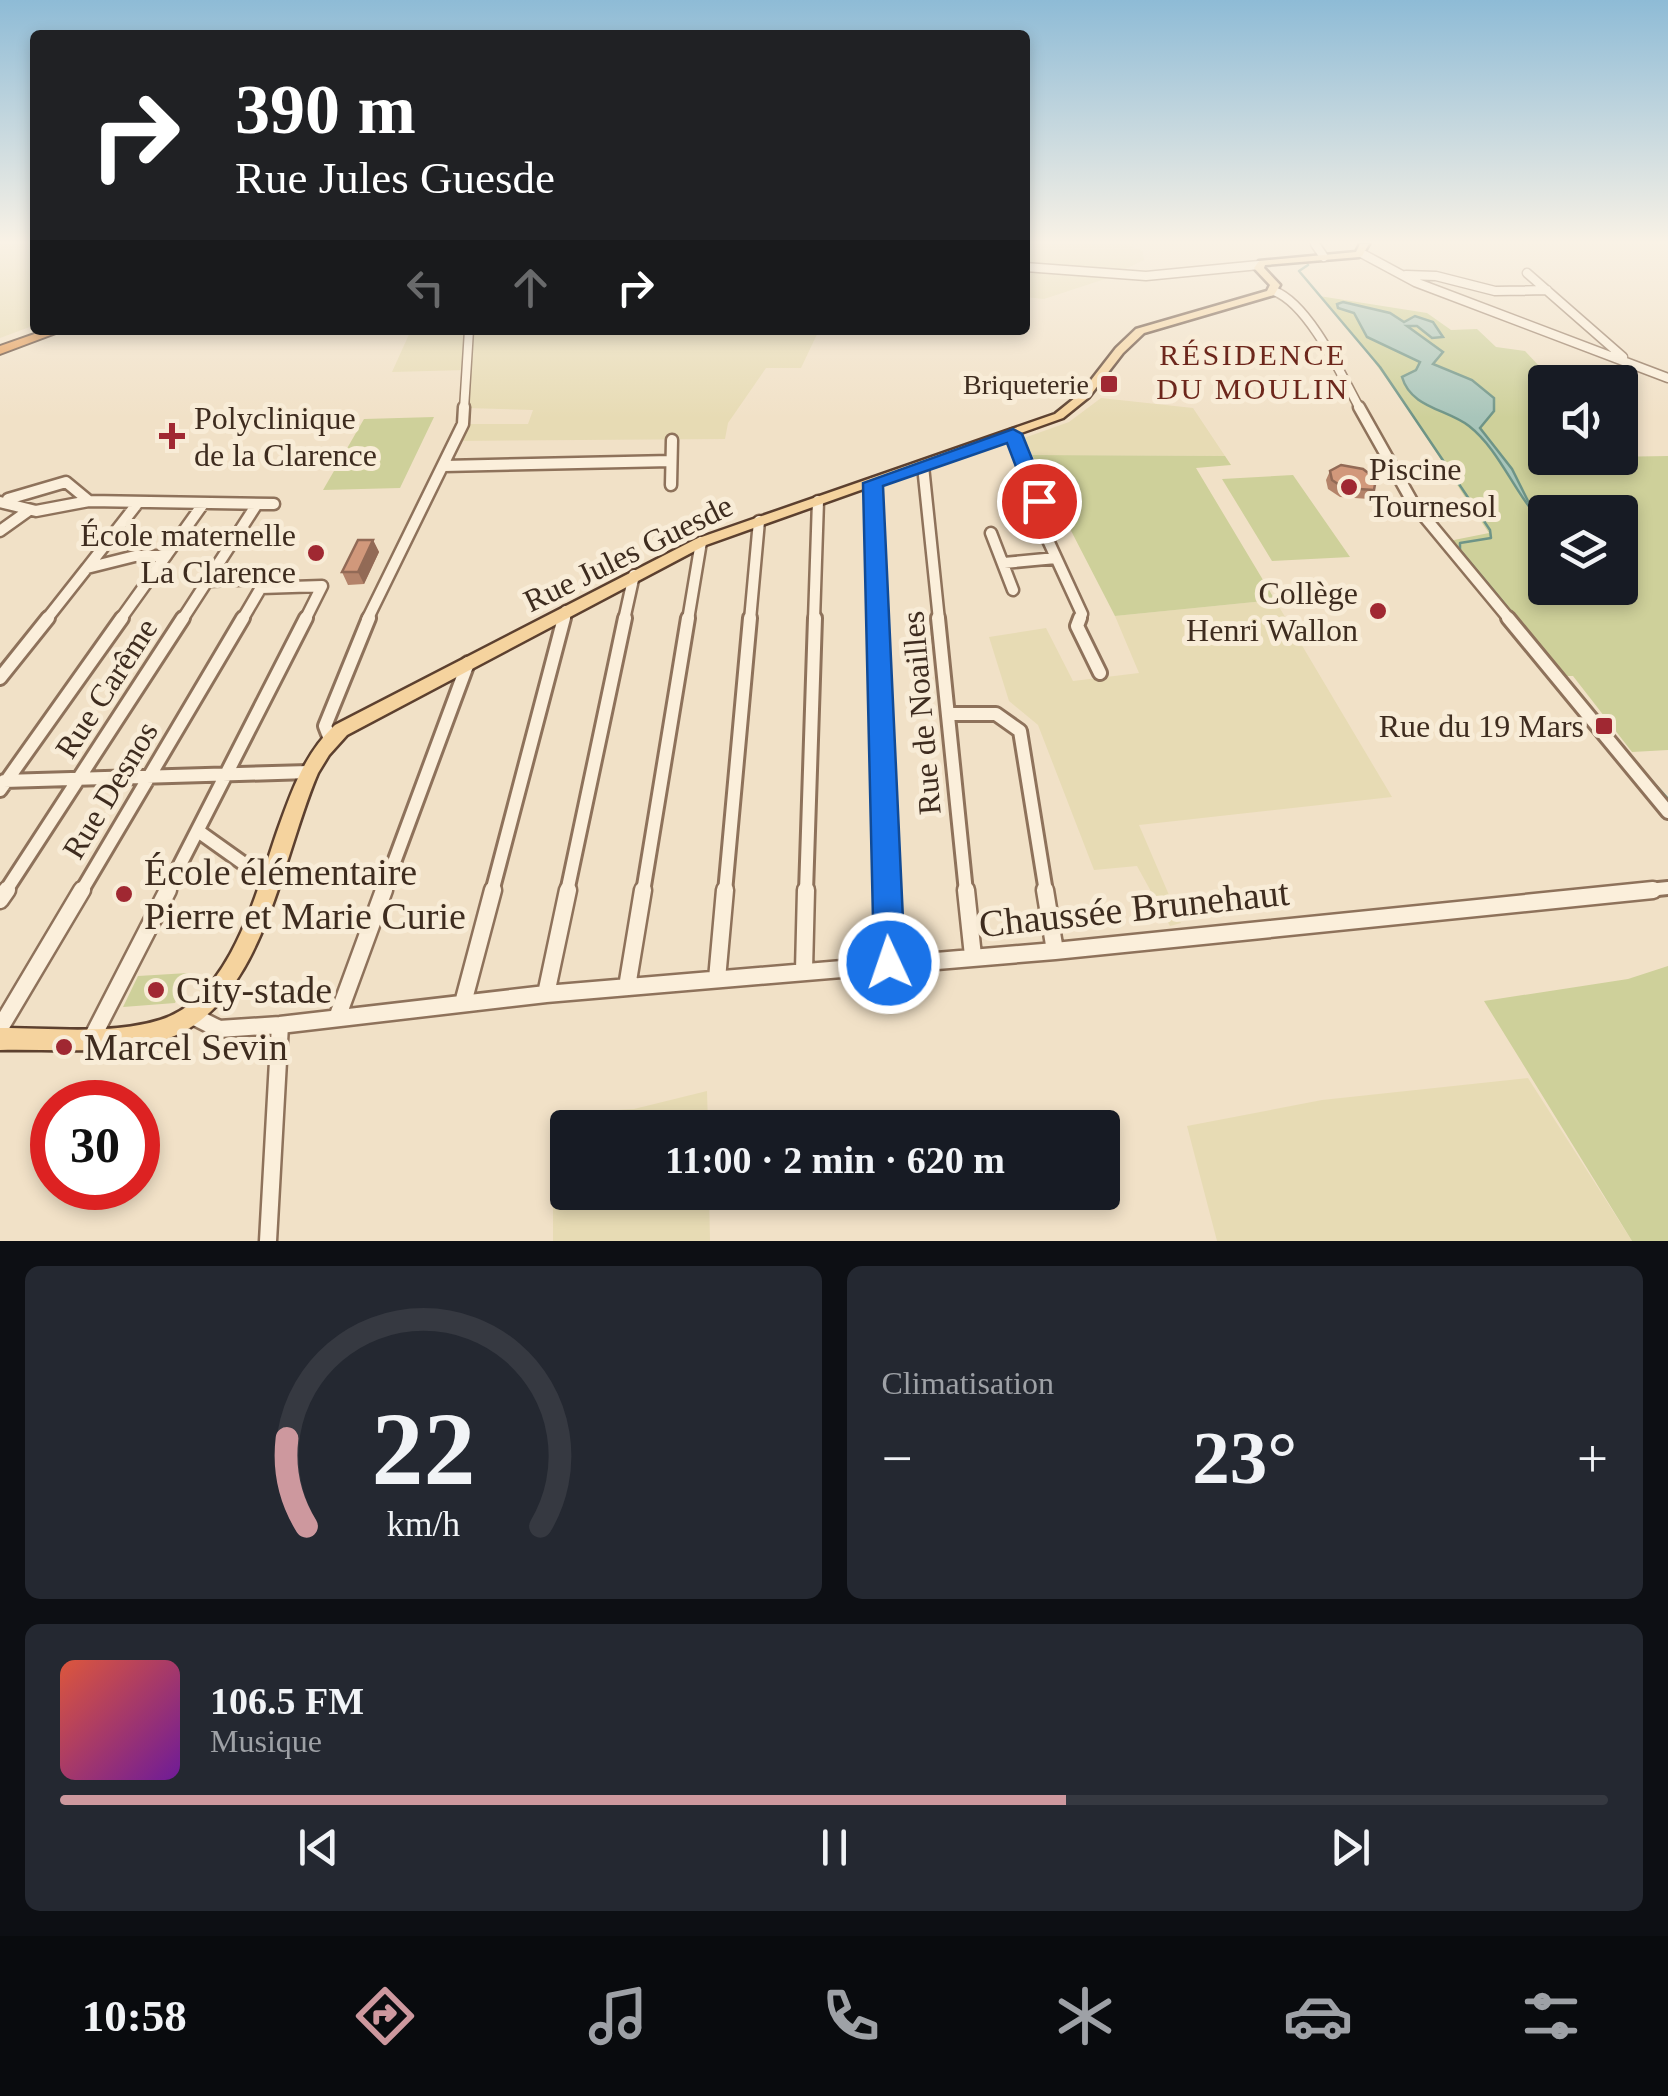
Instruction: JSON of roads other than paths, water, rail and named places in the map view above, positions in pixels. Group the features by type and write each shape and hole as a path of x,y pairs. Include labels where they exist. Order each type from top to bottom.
{"highway":[{"path":"0,350 44,335"}],"main road":[{"name":"Rue Jules Guesde","path":"330,739 468,662 701,542 1059,416 1082,401 1140,331 1237,302"},
{"path":"0,1039 166,1029 192,1015 218,991 239,959 309,772 330,739"}],"street":[{"path":"1291,302 1326,348 1413,504 1668,812"},
{"path":"1471,302 1631,365"},
{"path":"1554,302 1562,304"},
{"path":"1560,302 1633,365"},
{"path":"330,739 325,726 352,652 444,466 466,408 470,335"},
{"path":"1638,367 1668,378"},
{"path":"1013,434 1039,501 1035,512 1082,614 1078,626 1100,673"},
{"path":"671,485 672,440"},
{"path":"444,466 671,460"},
{"name":"Rue de Noailles","path":"923,466 973,956"},
{"path":"0,501 60,482 75,486 75,493 62,504"},
{"path":"873,483 889,963"},
{"path":"0,531 24,507 29,493"},
{"path":"75,493 90,501"},
{"path":"0,501 24,507 90,501 274,504"},
{"path":"804,970 818,501"},
{"path":"0,678 137,504"},
{"path":"2,784 203,504"},
{"name":"Rue Carême","path":"0,900 257,504"},
{"path":"717,979 760,520"},
{"path":"991,533 1013,590"},
{"path":"627,986 701,542"},
{"path":"86,568 135,556 166,556"},
{"path":"1004,563 1056,558"},
{"path":"546,994 634,575"},
{"path":"93,1036 322,586 208,581"},
{"name":"Rue Desnos","path":"0,1028 263,584"},
{"path":"462,1003 566,611"},
{"path":"337,1018 468,662"},
{"path":"949,714 996,714 1020,731 1055,951"},
{"path":"2,784 309,772"},
{"path":"198,831 268,881"},
{"name":"Chaussée Brunehaut","path":"192,1015 219,1029 280,1025 627,986 1055,951 1668,888"},
{"path":"268,1241 280,1025"}],"waterway":[{"path":"1325,302 1380,367 1490,530 1491,538 1460,543 1460,550 1532,637"},
{"path":"1626,752 1668,799"}],"place":[{"name":"Briqueterie","path":"1109,384"},
{"name":"Polyclinique de la Clarence","path":"172,436"},
{"name":"Piscine Tournesol","path":"1349,487"},
{"name":"École maternelle La Clarence","path":"316,553"},
{"name":"Collège Henri Wallon","path":"1378,611"},
{"name":"Rue du 19 Mars","path":"1604,726"},
{"name":"École élémentaire Pierre et Marie Curie","path":"124,894"},
{"name":"City-stade","path":"156,990"},
{"name":"Marcel Sevin","path":"64,1047"}],"district":[{"name":"RÉSIDENCE DU MOULIN","path":"1253,371"}]}
